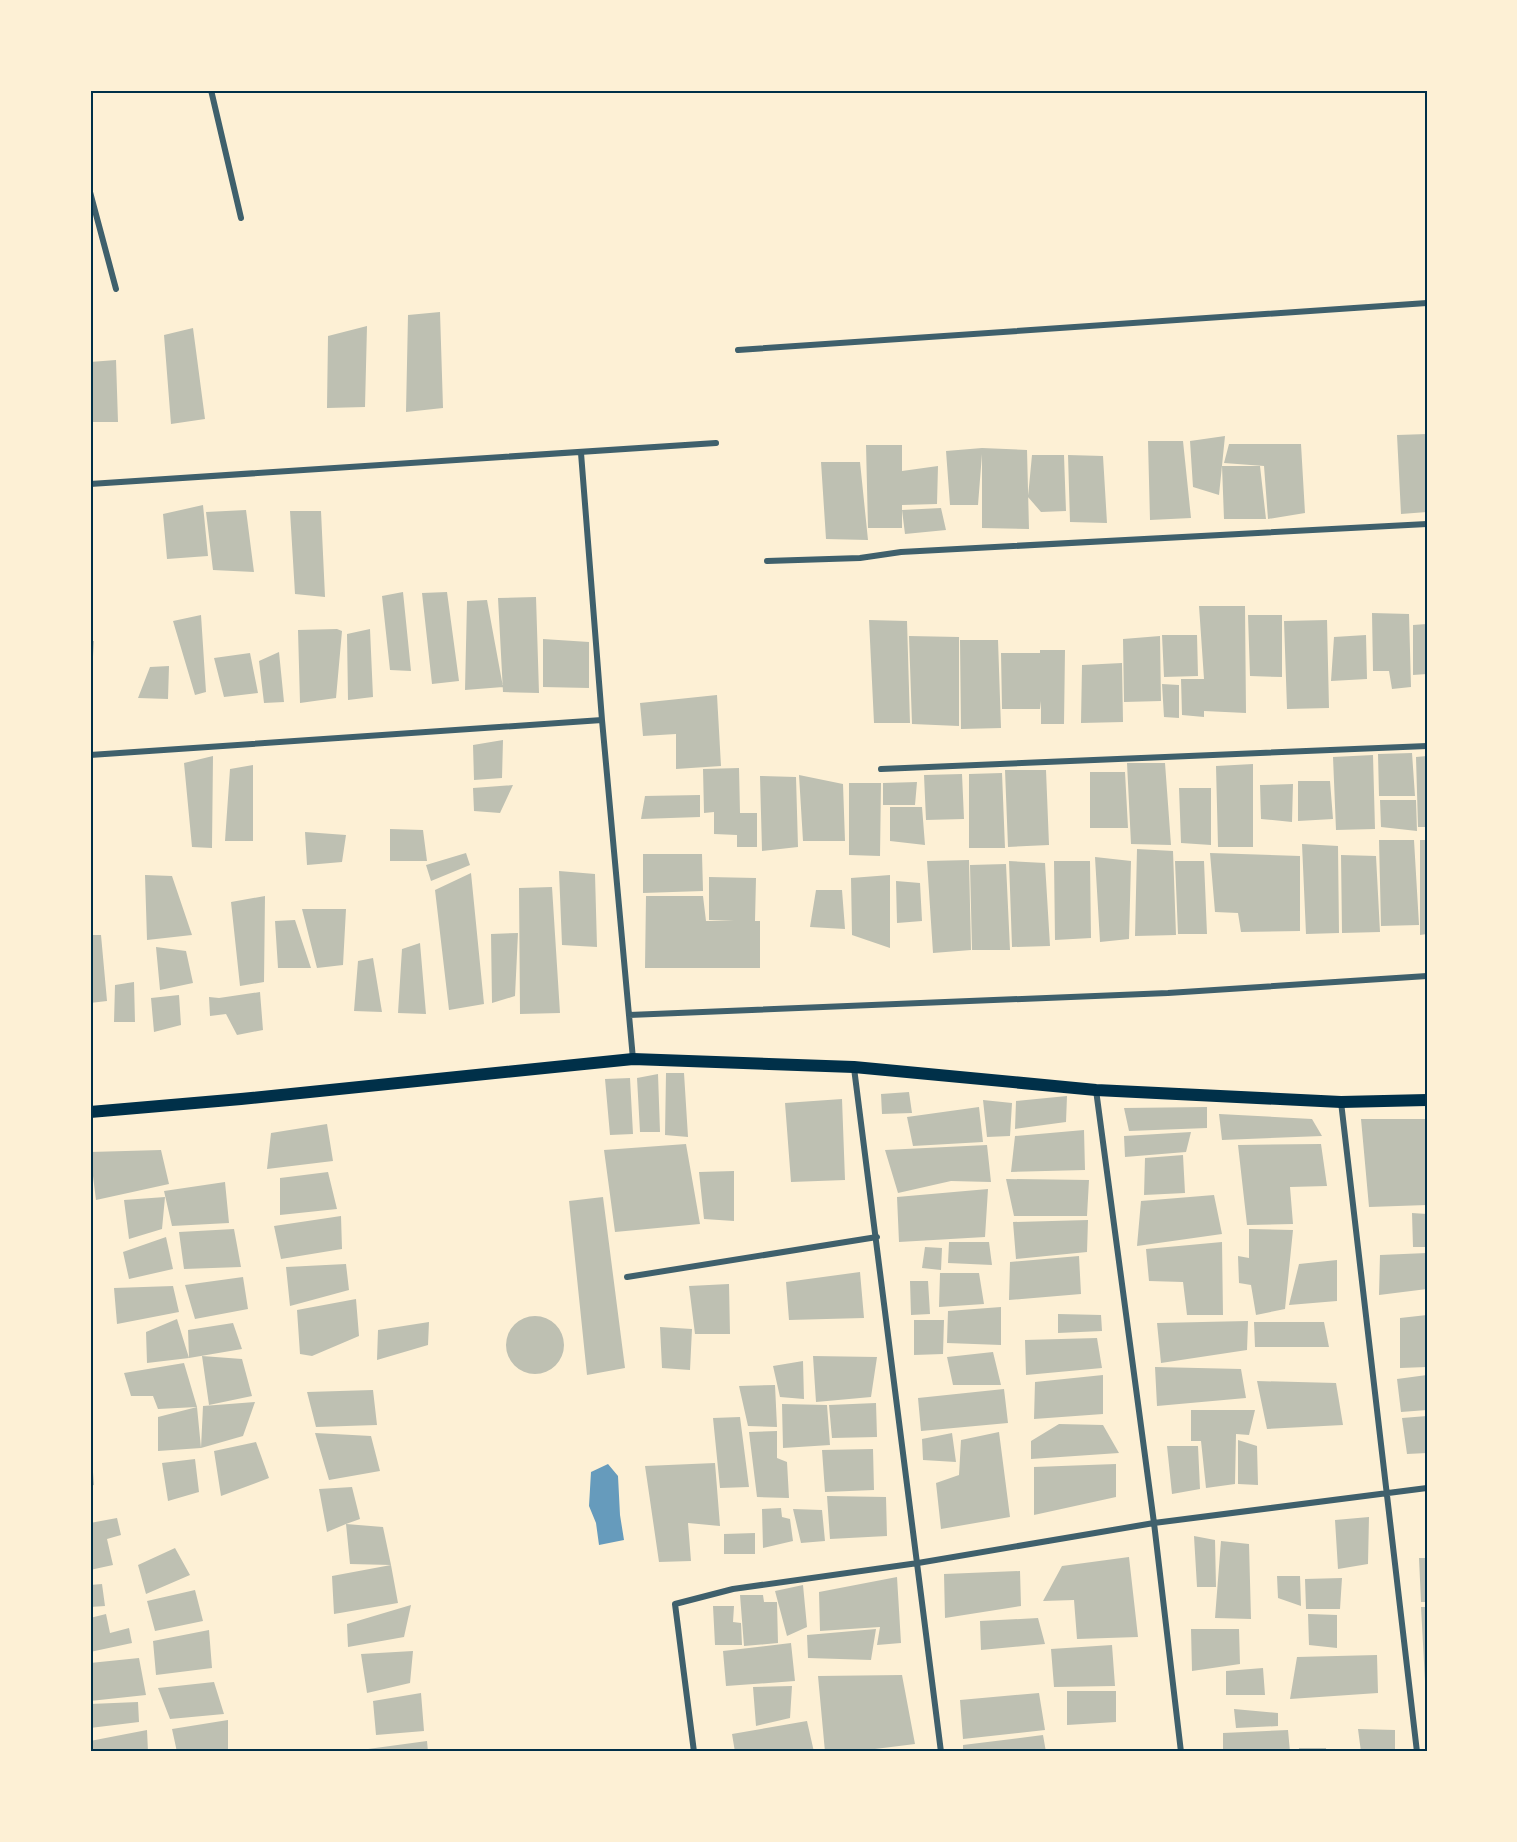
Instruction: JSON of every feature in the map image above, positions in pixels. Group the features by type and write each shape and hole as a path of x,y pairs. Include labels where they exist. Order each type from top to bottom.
{"main road":[{"path":"90,1112 633,1059 854,1067 1096,1090 1341,1102 1427,1100"}],"street":[{"path":"211,90 241,219"},
{"path":"90,192 116,289"},
{"path":"738,350 1427,303"},
{"path":"90,484 716,444"},
{"path":"581,453 633,1059"},
{"path":"767,561 860,558 901,552 1427,524"},
{"path":"90,756 603,720"},
{"path":"881,769 1427,746"},
{"path":"629,1015 1168,993 1427,976"},
{"path":"854,1067 941,1752"},
{"path":"1096,1090 1154,1523 1180,1752"},
{"path":"1341,1102 1417,1752"},
{"path":"627,1277 877,1237"},
{"path":"694,1752 675,1604 733,1589 918,1563 1154,1523 1427,1488"}],"water":[{"path":"608,1464 618,1476 624,1540 599,1545 596,1523 589,1506 591,1472"}],"building":[{"path":"440,312 443,408 406,412 408,315"},
{"path":"367,326 365,407 327,408 328,336"},
{"path":"193,328 205,419 171,424 164,335"},
{"path":"116,360 118,422 90,422 90,362"},
{"path":"1427,434 1427,512 1401,514 1397,435"},
{"path":"1225,436 1219,495 1193,487 1190,441"},
{"path":"1148,441 1183,441 1191,518 1150,520"},
{"path":"1229,444 1301,444 1305,513 1268,519 1264,466 1224,463"},
{"path":"866,445 902,445 902,471 938,466 937,504 902,505 902,528 868,528"},
{"path":"982,448 1027,450 1029,529 982,528 982,454 978,505 950,505 946,451"},
{"path":"1032,455 1064,455 1066,511 1041,512 1028,497"},
{"path":"1068,455 1103,456 1107,523 1070,522"},
{"path":"821,462 860,462 868,540 826,539"},
{"path":"1222,466 1260,466 1266,519 1224,519"},
{"path":"203,505 208,556 167,559 163,514"},
{"path":"941,508 946,530 905,534 902,510"},
{"path":"246,510 254,572 213,570 206,512"},
{"path":"290,511 321,511 325,597 295,594"},
{"path":"403,592 411,671 390,670 382,596"},
{"path":"447,592 459,681 432,684 422,593"},
{"path":"536,597 539,693 503,692 498,598"},
{"path":"487,600 503,687 465,690 467,601"},
{"path":"1199,606 1245,606 1246,713 1204,711 1204,717 1182,715 1181,679 1204,679"},
{"path":"1372,613 1409,614 1411,687 1392,689 1389,671 1373,671"},
{"path":"201,615 206,692 195,695 173,621"},
{"path":"1248,615 1282,615 1282,677 1250,676"},
{"path":"869,620 907,621 910,723 874,723"},
{"path":"1327,620 1329,708 1287,709 1284,621"},
{"path":"1427,624 1427,674 1413,675 1413,625"},
{"path":"337,629 342,631 336,698 300,703 298,630"},
{"path":"370,629 373,697 348,700 347,634"},
{"path":"1162,635 1197,635 1198,676 1164,677"},
{"path":"1366,635 1367,679 1331,681 1334,637"},
{"path":"909,636 959,637 959,726 912,724"},
{"path":"1160,636 1161,701 1124,702 1123,639"},
{"path":"543,639 589,642 589,688 543,687"},
{"path":"960,640 998,640 1001,728 961,729"},
{"path":"90,641 94,641 92,672 90,671"},
{"path":"1040,650 1065,650 1064,724 1041,724 1041,701 1040,709 1002,709 1001,653 1040,653"},
{"path":"279,652 284,702 264,703 259,661"},
{"path":"250,653 258,693 224,697 214,658"},
{"path":"1122,663 1123,722 1081,723 1082,665"},
{"path":"169,666 168,699 138,698 150,667"},
{"path":"1162,684 1179,685 1179,718 1164,717"},
{"path":"717,695 721,766 676,769 676,734 643,736 640,703"},
{"path":"503,740 502,778 474,780 473,745"},
{"path":"1412,753 1415,796 1379,796 1378,754"},
{"path":"1373,755 1375,829 1336,830 1333,757"},
{"path":"213,756 212,848 192,847 184,763"},
{"path":"1427,756 1427,827 1418,827 1416,757"},
{"path":"1127,763 1165,763 1171,845 1131,844"},
{"path":"1253,764 1253,847 1218,847 1216,766"},
{"path":"253,765 253,841 225,841 230,769"},
{"path":"739,768 740,813 757,813 757,847 737,847 737,835 714,834 714,812 704,813 703,769"},
{"path":"1005,770 1046,770 1049,845 1008,847"},
{"path":"1090,772 1125,772 1128,828 1090,828"},
{"path":"1002,773 1005,848 969,848 969,774"},
{"path":"962,774 964,819 926,820 924,775"},
{"path":"799,775 843,784 845,841 803,841"},
{"path":"760,776 796,777 798,847 762,851"},
{"path":"1298,781 1330,781 1333,819 1298,821"},
{"path":"917,782 915,805 883,805 883,783"},
{"path":"849,783 881,783 880,856 849,855"},
{"path":"1293,784 1292,822 1261,819 1260,785"},
{"path":"513,785 500,813 474,811 473,788"},
{"path":"1179,788 1211,788 1211,845 1181,843"},
{"path":"700,795 700,817 641,819 645,796"},
{"path":"1380,800 1416,800 1417,831 1381,827"},
{"path":"890,807 922,807 925,845 890,841"},
{"path":"390,829 423,830 427,861 390,861"},
{"path":"305,832 346,835 342,862 307,865"},
{"path":"1379,840 1414,840 1419,925 1381,926"},
{"path":"1420,840 1427,840 1427,934 1420,935"},
{"path":"1302,844 1338,846 1339,933 1306,934"},
{"path":"1137,849 1173,851 1176,935 1135,936"},
{"path":"466,853 470,865 431,881 426,865"},
{"path":"1210,853 1300,856 1300,931 1241,932 1238,913 1215,912"},
{"path":"643,854 702,854 703,891 643,893"},
{"path":"1341,855 1376,856 1380,932 1342,933"},
{"path":"1095,857 1131,861 1129,939 1100,942"},
{"path":"969,860 971,950 933,953 927,861"},
{"path":"1009,861 1045,863 1050,946 1012,947"},
{"path":"1054,861 1090,861 1091,938 1055,940"},
{"path":"1175,861 1204,861 1207,934 1178,934"},
{"path":"1006,864 1010,950 972,950 970,865"},
{"path":"559,871 595,874 597,947 562,945"},
{"path":"471,873 484,1004 449,1010 435,890"},
{"path":"145,875 172,876 192,935 147,940"},
{"path":"890,875 890,948 852,935 851,878"},
{"path":"709,877 756,878 755,921 760,921 760,968 645,968 646,896 703,896 706,921 734,921 709,920"},
{"path":"896,881 920,883 922,921 897,923"},
{"path":"552,887 560,1013 520,1014 519,888"},
{"path":"816,890 842,890 845,929 810,927"},
{"path":"265,896 264,982 240,986 231,902"},
{"path":"302,909 346,909 343,965 317,968"},
{"path":"295,920 311,968 278,968 275,921"},
{"path":"518,933 515,996 492,1003 491,934"},
{"path":"90,935 101,935 107,1001 90,1003"},
{"path":"420,943 426,1014 398,1013 402,949"},
{"path":"156,947 186,951 193,983 160,990"},
{"path":"373,958 382,1012 354,1011 358,961"},
{"path":"134,982 135,1022 114,1022 115,985"},
{"path":"260,992 263,1030 237,1035 226,1014 210,1016 209,997 219,998"},
{"path":"179,995 181,1025 154,1032 151,998"},
{"path":"666,1073 684,1073 688,1137 665,1135"},
{"path":"658,1074 660,1132 640,1132 637,1078"},
{"path":"630,1078 633,1134 610,1135 605,1079"},
{"path":"909,1092 912,1113 882,1114 881,1094"},
{"path":"1067,1096 1066,1122 1015,1129 1016,1101"},
{"path":"842,1099 845,1180 791,1182 785,1103"},
{"path":"983,1100 1012,1103 1010,1136 987,1137"},
{"path":"979,1107 983,1142 913,1146 907,1117"},
{"path":"1207,1107 1207,1128 1129,1131 1124,1108"},
{"path":"1219,1114 1312,1119 1322,1136 1222,1140"},
{"path":"1361,1119 1427,1119 1427,1205 1369,1207"},
{"path":"327,1124 333,1161 267,1169 271,1133"},
{"path":"1084,1130 1085,1170 1011,1172 1015,1136"},
{"path":"1191,1132 1186,1152 1125,1157 1124,1136"},
{"path":"686,1144 700,1224 615,1232 604,1150"},
{"path":"1321,1144 1327,1186 1290,1187 1293,1224 1247,1225 1238,1145"},
{"path":"987,1145 991,1182 951,1181 898,1193 885,1150"},
{"path":"161,1150 169,1184 96,1200 90,1152"},
{"path":"1183,1155 1185,1193 1144,1195 1145,1158"},
{"path":"734,1171 734,1221 704,1219 699,1172"},
{"path":"328,1172 337,1209 280,1215 280,1178"},
{"path":"1006,1179 1089,1180 1087,1216 1014,1216"},
{"path":"225,1182 229,1223 172,1226 164,1191"},
{"path":"988,1189 985,1237 899,1242 897,1197"},
{"path":"1214,1195 1222,1234 1137,1246 1141,1201"},
{"path":"165,1197 162,1229 129,1239 124,1200"},
{"path":"603,1197 625,1368 587,1375 569,1201"},
{"path":"1412,1213 1427,1214 1427,1247 1413,1247"},
{"path":"341,1216 342,1249 281,1259 274,1226"},
{"path":"1088,1220 1087,1252 1016,1259 1013,1222"},
{"path":"234,1229 241,1267 184,1269 179,1232"},
{"path":"1249,1229 1293,1230 1285,1309 1256,1315 1251,1285 1239,1283 1238,1256 1249,1258"},
{"path":"166,1237 173,1269 129,1279 123,1252"},
{"path":"949,1242 989,1242 992,1265 948,1263"},
{"path":"1222,1242 1223,1315 1187,1315 1183,1282 1149,1281 1146,1249"},
{"path":"925,1247 942,1248 941,1270 922,1268"},
{"path":"1427,1253 1427,1289 1379,1295 1380,1255"},
{"path":"1079,1256 1081,1294 1009,1300 1010,1262"},
{"path":"1337,1260 1337,1301 1289,1305 1299,1264"},
{"path":"346,1264 349,1290 290,1306 286,1267"},
{"path":"860,1272 864,1318 789,1320 786,1282"},
{"path":"940,1273 979,1273 984,1304 939,1307"},
{"path":"243,1277 248,1309 195,1319 185,1285"},
{"path":"910,1281 928,1281 930,1314 911,1315"},
{"path":"729,1284 730,1334 695,1334 689,1286"},
{"path":"173,1286 179,1312 117,1324 114,1288"},
{"path":"356,1299 359,1336 312,1356 300,1354 297,1310"},
{"path":"1001,1307 1001,1345 947,1343 948,1311"},
{"path":"1058,1314 1101,1315 1102,1331 1058,1333"},
{"path":"1427,1315 1427,1367 1400,1368 1400,1318"},
{"path":"529,1316 541,1316 556,1324 564,1339 564,1351 556,1366 541,1374 529,1374 514,1366 506,1351 506,1339 514,1324"},
{"path":"177,1319 189,1358 147,1363 146,1332"},
{"path":"914,1320 944,1320 943,1354 914,1355"},
{"path":"1248,1321 1247,1350 1161,1363 1157,1323"},
{"path":"429,1322 428,1345 377,1360 378,1330"},
{"path":"1254,1322 1324,1322 1329,1347 1255,1347"},
{"path":"233,1323 242,1349 189,1358 188,1330"},
{"path":"660,1327 692,1329 690,1370 662,1368"},
{"path":"1097,1338 1102,1368 1026,1375 1025,1340"},
{"path":"993,1352 1001,1385 953,1385 947,1357"},
{"path":"202,1356 242,1359 252,1396 209,1405"},
{"path":"813,1356 877,1357 871,1397 816,1402"},
{"path":"803,1361 804,1399 780,1397 773,1366"},
{"path":"184,1363 197,1407 158,1409 153,1396 131,1396 124,1373"},
{"path":"1155,1367 1241,1369 1246,1398 1157,1406"},
{"path":"1103,1375 1103,1414 1034,1419 1035,1382"},
{"path":"1427,1375 1427,1410 1401,1412 1397,1379"},
{"path":"1257,1381 1336,1383 1343,1425 1267,1429"},
{"path":"775,1385 777,1427 748,1426 739,1386"},
{"path":"1004,1389 1008,1423 921,1431 918,1398"},
{"path":"373,1390 377,1425 316,1427 307,1392"},
{"path":"255,1402 243,1436 201,1448 203,1406"},
{"path":"876,1403 877,1437 832,1438 829,1405"},
{"path":"782,1404 827,1405 830,1445 783,1448"},
{"path":"197,1407 201,1448 158,1451 158,1417"},
{"path":"1191,1410 1255,1410 1249,1435 1236,1434 1235,1484 1206,1488 1201,1441 1191,1441"},
{"path":"1427,1416 1427,1453 1407,1454 1402,1418"},
{"path":"740,1417 749,1487 720,1488 713,1418"},
{"path":"1059,1424 1103,1425 1119,1453 1031,1459 1031,1441"},
{"path":"777,1431 777,1458 787,1462 789,1498 757,1497 749,1432"},
{"path":"999,1432 1010,1517 941,1529 936,1483 959,1475 961,1440"},
{"path":"315,1433 371,1436 380,1471 329,1480"},
{"path":"952,1433 956,1462 923,1460 922,1439"},
{"path":"1238,1440 1257,1446 1258,1485 1238,1484"},
{"path":"256,1442 269,1478 221,1496 214,1451"},
{"path":"1167,1446 1198,1446 1200,1489 1172,1494"},
{"path":"873,1449 874,1490 825,1492 822,1450"},
{"path":"90,1459 92,1459 94,1485 90,1486"},
{"path":"195,1459 199,1492 168,1501 162,1463"},
{"path":"715,1463 720,1526 688,1523 691,1561 659,1562 645,1466"},
{"path":"1116,1464 1116,1497 1034,1515 1034,1467"},
{"path":"352,1487 360,1519 327,1532 319,1489"},
{"path":"827,1496 886,1497 887,1536 830,1539"},
{"path":"781,1508 782,1517 790,1519 793,1541 763,1548 762,1509"},
{"path":"793,1509 822,1510 825,1541 801,1543"},
{"path":"1369,1517 1368,1564 1338,1569 1335,1520"},
{"path":"117,1518 121,1535 107,1539 113,1565 90,1570 90,1523"},
{"path":"346,1524 383,1527 391,1565 350,1564"},
{"path":"755,1533 755,1554 724,1554 724,1534"},
{"path":"1194,1536 1215,1540 1216,1587 1197,1587"},
{"path":"1221,1541 1249,1544 1251,1619 1215,1618"},
{"path":"175,1548 190,1575 146,1594 138,1565"},
{"path":"1129,1557 1138,1637 1077,1639 1074,1600 1043,1601 1062,1566"},
{"path":"1419,1558 1427,1558 1427,1602 1421,1602"},
{"path":"391,1565 398,1603 334,1614 332,1576"},
{"path":"1020,1571 1021,1606 945,1618 944,1574"},
{"path":"1277,1576 1300,1576 1301,1606 1278,1598"},
{"path":"897,1577 901,1643 877,1645 880,1627 820,1631 819,1592"},
{"path":"1342,1578 1340,1609 1306,1609 1305,1579"},
{"path":"102,1584 105,1606 90,1607 90,1585"},
{"path":"803,1585 807,1627 787,1636 775,1591"},
{"path":"195,1590 203,1621 155,1631 147,1601"},
{"path":"740,1595 763,1595 764,1602 777,1602 778,1643 744,1646"},
{"path":"411,1605 404,1637 348,1647 347,1624"},
{"path":"713,1606 734,1606 733,1622 741,1623 742,1645 715,1645"},
{"path":"1421,1607 1427,1607 1427,1681 1425,1681"},
{"path":"106,1614 110,1633 129,1628 132,1643 90,1652 90,1618"},
{"path":"1308,1614 1337,1615 1337,1648 1309,1645"},
{"path":"1038,1618 1045,1644 981,1650 980,1621"},
{"path":"876,1629 871,1660 808,1658 807,1635"},
{"path":"1191,1629 1239,1629 1240,1664 1192,1671"},
{"path":"209,1630 212,1668 156,1675 153,1641"},
{"path":"791,1643 795,1681 726,1686 723,1651"},
{"path":"1112,1645 1115,1686 1054,1687 1051,1649"},
{"path":"413,1651 410,1683 367,1693 361,1654"},
{"path":"1377,1655 1378,1693 1290,1699 1297,1657"},
{"path":"139,1658 146,1695 90,1701 90,1663"},
{"path":"1263,1668 1265,1695 1226,1695 1226,1671"},
{"path":"902,1675 915,1744 851,1752 825,1752 818,1676"},
{"path":"214,1682 224,1714 170,1719 158,1688"},
{"path":"792,1686 790,1718 756,1726 753,1687"},
{"path":"1067,1691 1116,1691 1116,1722 1067,1725"},
{"path":"421,1693 424,1731 376,1735 373,1701"},
{"path":"1039,1693 1045,1730 963,1739 960,1700"},
{"path":"138,1702 139,1722 90,1728 90,1704"},
{"path":"1234,1709 1278,1713 1278,1726 1236,1728"},
{"path":"228,1720 228,1752 177,1752 172,1729"},
{"path":"807,1721 814,1752 735,1752 732,1734"},
{"path":"1358,1729 1395,1730 1395,1752 1361,1752"},
{"path":"147,1730 148,1752 90,1752 90,1741"},
{"path":"1288,1730 1290,1752 1223,1752 1223,1733"},
{"path":"1043,1735 1046,1752 963,1752 963,1745"},
{"path":"427,1741 428,1752 369,1752 368,1749"},
{"path":"1299,1748 1326,1748 1326,1752 1299,1752"}]}
